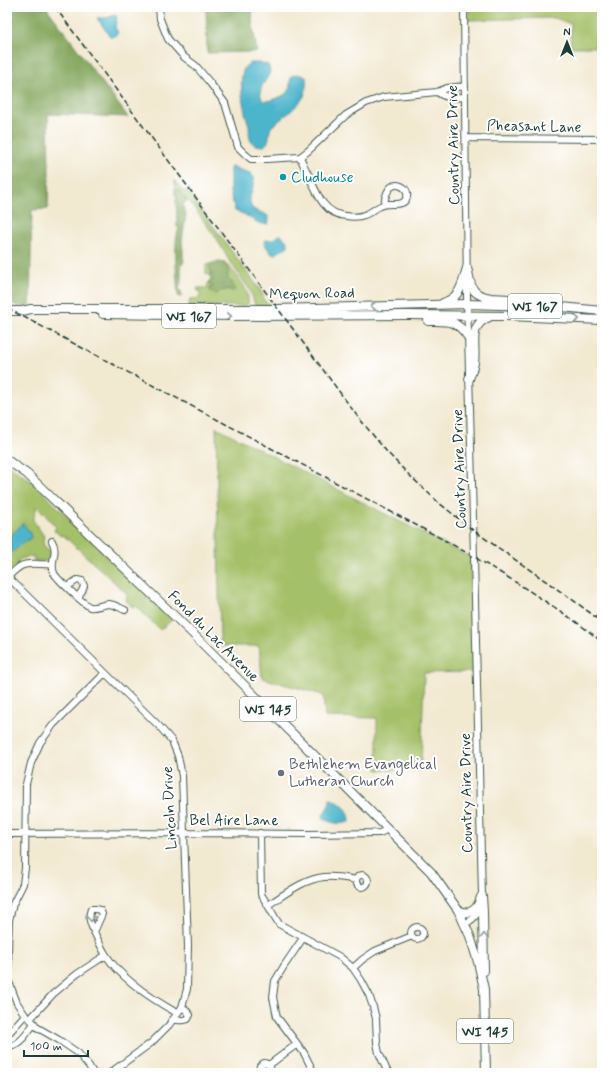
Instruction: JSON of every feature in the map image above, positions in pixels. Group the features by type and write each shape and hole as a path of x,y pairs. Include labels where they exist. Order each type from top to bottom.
{"main road":[{"path":"439,304 449,301 457,295 460,291 467,268"},
{"path":"467,268 474,291 483,297 562,302 587,306 600,311"},
{"name":"Mequon Road","path":"22,311 31,309 277,308 439,304 578,308 600,311"},
{"path":"356,316 407,310 458,310 468,304"},
{"path":"468,316 472,311 478,310 562,311 578,308"},
{"name":"Mequon Road","path":"7,311 22,311 31,313 234,316 491,316 602,320"},
{"path":"340,316 350,319 374,321 445,321 458,324 468,337"},
{"path":"469,378 474,363 475,334 477,327 482,321 491,316"},
{"name":"Fond du Lac Avenue","path":"7,460 27,474 175,617 431,872 458,910 465,924 478,962 484,989 486,1073"},
{"path":"458,910 466,912 474,910 477,908 482,896"},
{"path":"482,896 484,989"}],"street":[{"path":"158,7 160,20 168,39 210,82 225,104 238,147 251,159 300,157 346,115 366,103 384,97 437,92 447,88 465,86"},
{"name":"Country Aire Drive","path":"464,7 468,337 482,896 481,905 478,912 474,918 465,924"},
{"path":"437,92 442,96 447,97 465,97"},
{"name":"Pheasant Lane","path":"466,138 602,139"},
{"path":"300,157 319,199 327,208 340,216 354,217 364,215 384,204"},
{"path":"52,541 55,548 52,565 54,573 67,587 88,606 96,607 112,605 125,610"},
{"path":"8,578 18,568 25,564 52,565"},
{"name":"Lincoln Drive","path":"8,578 160,726 172,741 178,756 182,776 188,946 187,990 182,1007 169,1025 151,1043 110,1073"},
{"path":"67,587 77,580 82,581 84,586 78,597"},
{"path":"93,1073 78,1053 38,1028 17,1003 9,982 8,950 9,920 13,904 23,884 25,868 26,784 31,763 40,743 54,725 105,673"},
{"name":"Bel Aire Lane","path":"7,834 309,834 380,833 388,829"},
{"path":"260,833 261,894 279,924 340,957 353,968 362,980 369,995 376,1020 379,1053 388,1073"},
{"path":"268,905 307,881 324,877 356,880"},
{"path":"94,932 106,955 116,968 138,988 175,1016 177,1020 183,1021 188,1019 190,1014 182,1007"},
{"path":"353,968 375,951 412,936"},
{"path":"303,938 275,981 273,997 277,1017 304,1053 314,1073"},
{"path":"7,1035 30,1019 53,994 77,974 106,955"},
{"path":"7,1045 15,1045 22,1039 30,1019"},
{"path":"269,1065 297,1044"},
{"path":"260,1073 259,1070 261,1065 264,1063 269,1065"},
{"path":"269,1065 271,1069 269,1073"}],"green space":[{"path":"7,7 46,7 128,117 48,114 48,209 32,210 30,306 17,306 7,301"},
{"path":"206,7 253,7 252,20 257,52 207,53"},
{"path":"469,7 602,7 602,47 571,47 571,24 555,18 468,20"},
{"path":"175,180 183,191 188,192 261,291 264,301 270,306 255,305 250,290 230,262 216,238 190,202 183,198 180,190 175,191"},
{"path":"180,190 183,197 186,198 183,206 186,214 182,241 184,261 181,264 181,281 179,289 182,296 180,297 178,296 176,261 176,241 179,229 177,227 176,199 178,199 175,195 175,191"},
{"path":"216,262 226,263 241,282 247,292 248,304 246,306 189,306 190,299 200,298 200,291 198,291 197,288 207,288 210,275 206,274 206,265"},
{"path":"216,262 226,265 230,270 228,273 228,280 233,283 233,287 235,289 233,291 227,289 220,291 217,294 210,291 210,287 213,286 209,282 214,280 210,277 212,273 209,266 210,264"},
{"path":"216,427 471,558 474,672 424,673 421,770 377,770 377,718 325,717 323,695 262,678 259,646 220,646"},
{"path":"7,464 32,482 172,620 160,630 136,606 132,607 126,601 127,594 63,535 60,536 54,531 56,527 37,506 33,520 44,536 44,546 51,552 52,555 50,560 34,561 33,556 21,559 17,561 18,565 7,574"}],"water":[{"path":"115,15 117,17 115,27 118,33 111,37 97,18 106,18"},
{"path":"250,63 261,63 268,65 270,70 261,90 263,101 270,101 285,94 290,88 293,75 297,74 306,77 306,89 302,100 271,127 268,140 264,146 255,145 252,143 249,136 249,125 246,117 241,84 243,71"},
{"path":"232,166 250,173 253,176 254,180 250,198 251,206 256,211 268,217 268,224 259,223 235,211 230,192 230,168"},
{"path":"279,235 286,240 288,246 274,255 271,253 264,241 273,240"},
{"path":"23,523 30,533 31,538 20,545 7,558 7,540"},
{"path":"330,799 339,803 346,809 350,822 337,823 324,819 323,815 329,806"}],"railway":[{"path":"55,7 358,417 387,452 439,503 473,530 602,622"},
{"path":"7,308 446,541 529,591 572,619 602,642"}],"place":[{"name":"Cludhouse","path":"283,177"},
{"name":"Bethlehem Evangelical Lutheran Church","path":"281,773"}]}
